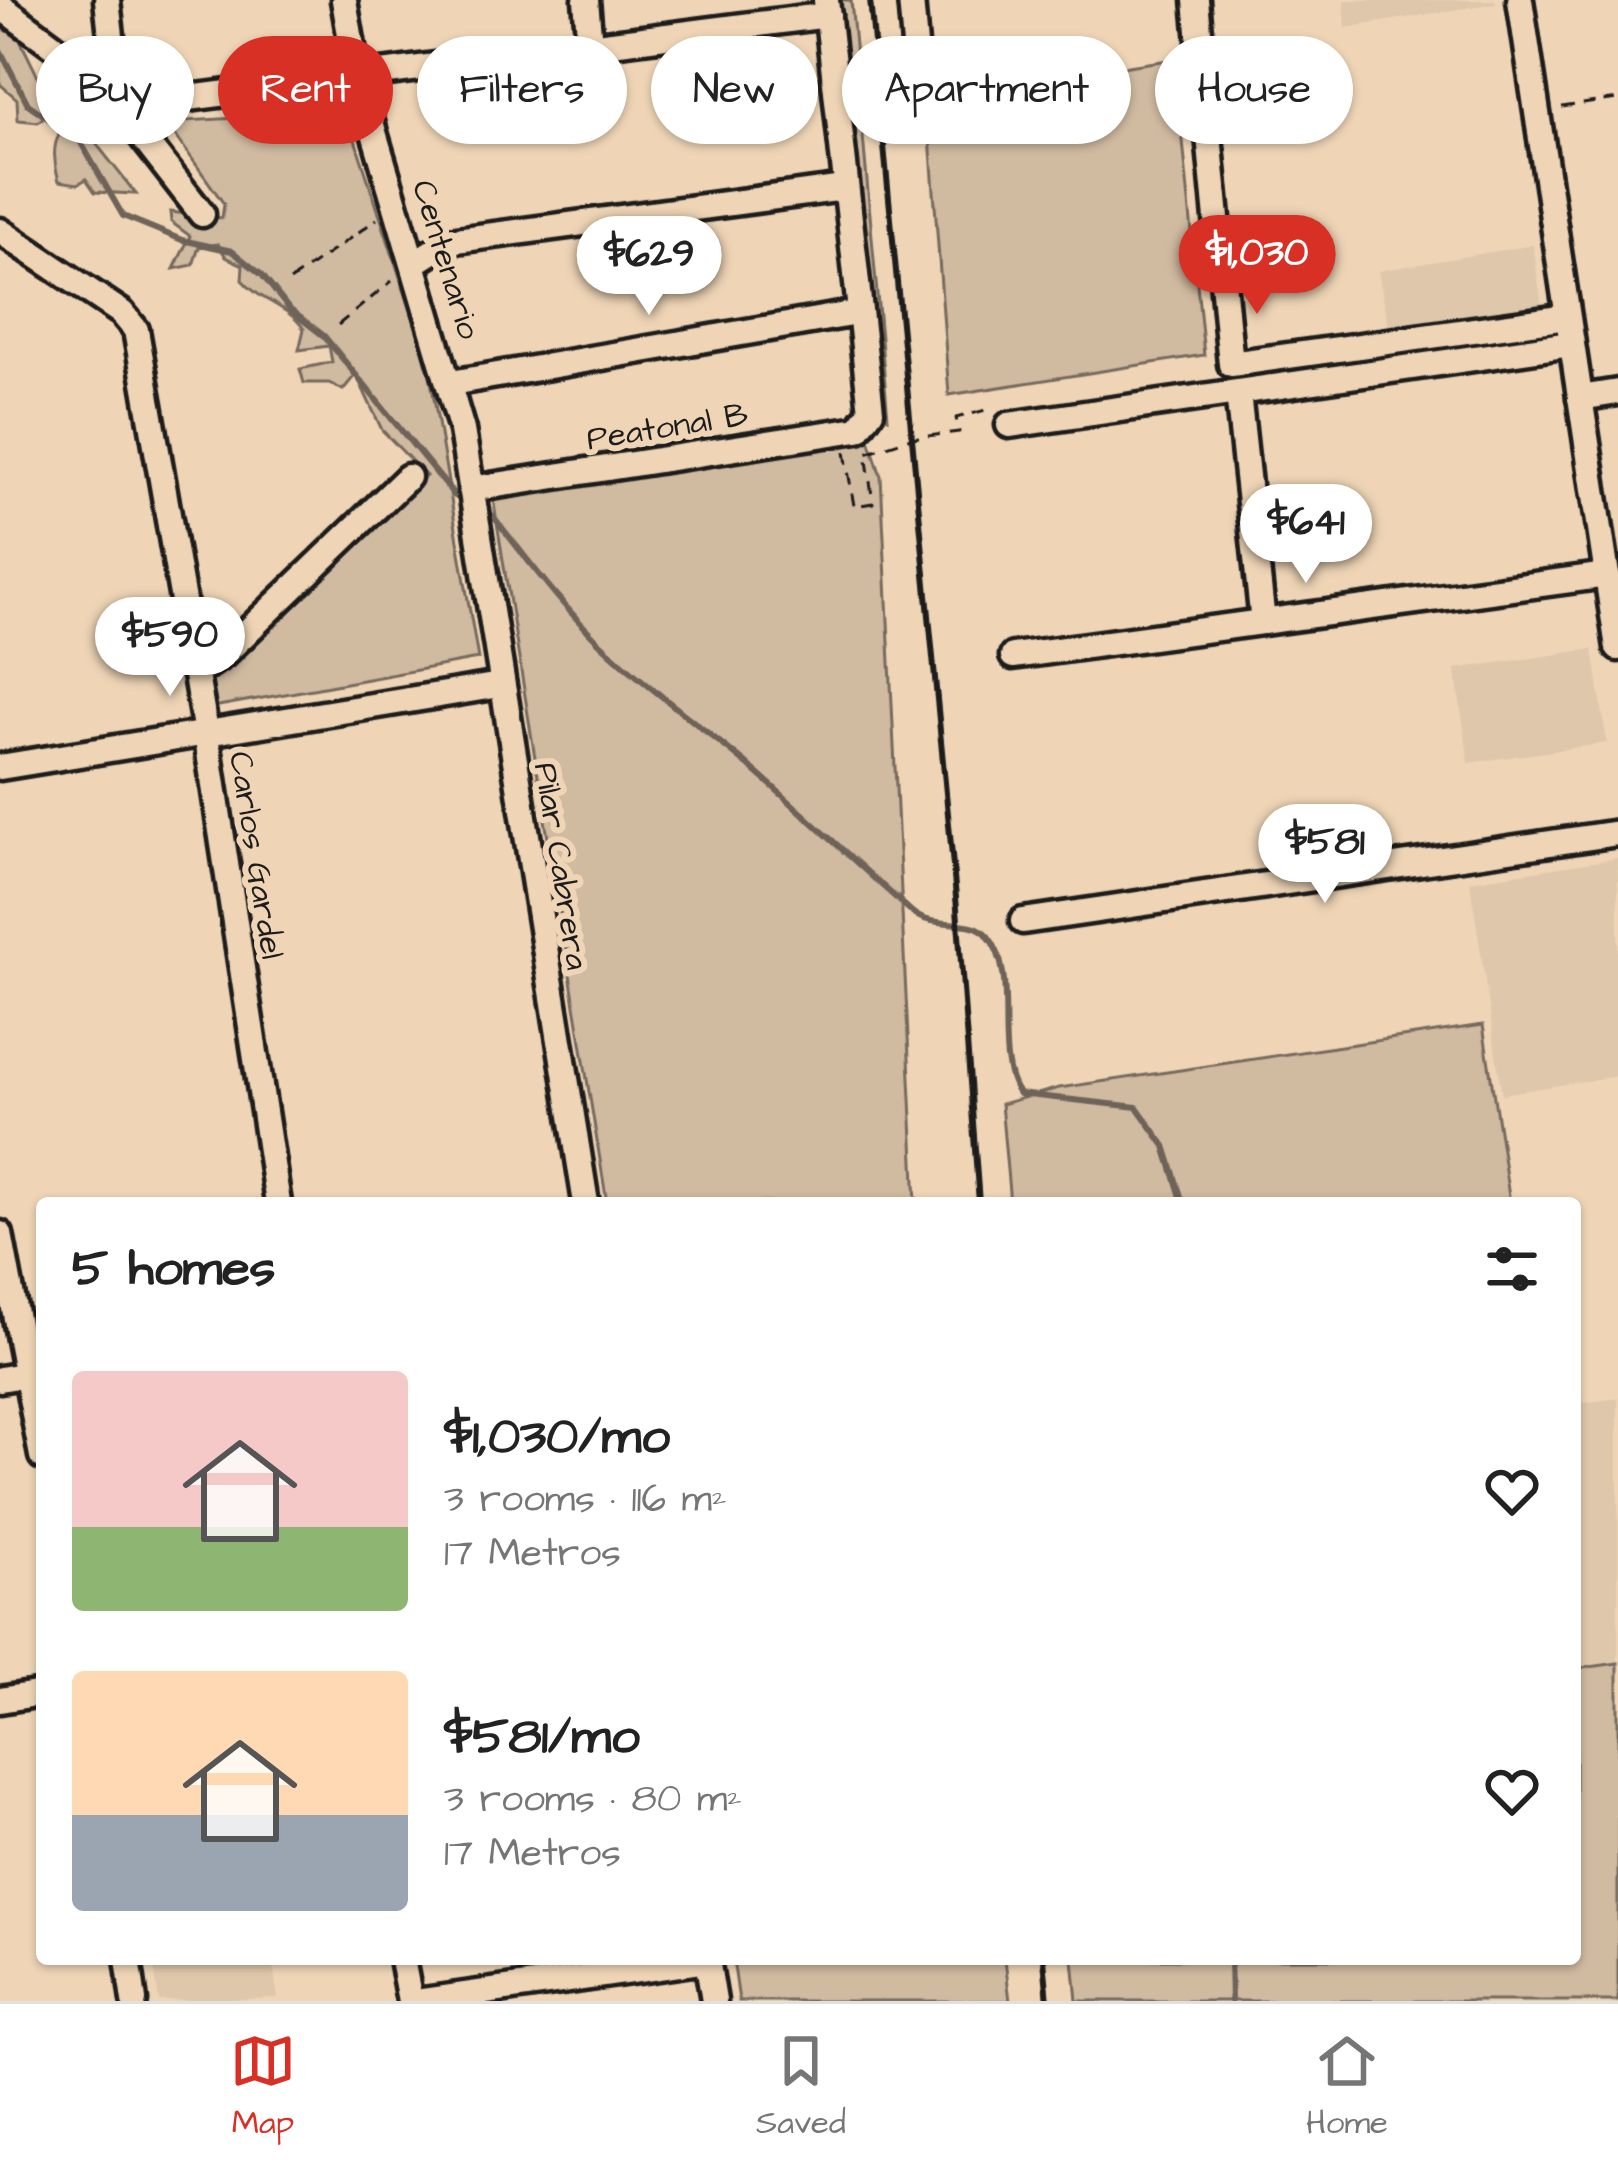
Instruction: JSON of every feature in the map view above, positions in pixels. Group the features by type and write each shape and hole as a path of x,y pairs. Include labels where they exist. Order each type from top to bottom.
{"street":[{"path":"107,0 111,36"},
{"name":"Centenario","path":"344,0 350,36"},
{"path":"586,0 589,36"},
{"path":"911,0 914,36"},
{"path":"1196,0 1231,364 1567,316"},
{"path":"1520,0 1571,344 1610,547 1606,575 1618,648"},
{"path":"0,6 40,36"},
{"path":"451,383 857,313 827,7 627,39"},
{"path":"147,144 202,214"},
{"name":"Centenario","path":"379,144 451,383 479,540"},
{"path":"416,262 449,241 844,188"},
{"name":"Carlos Gardel","path":"0,231 122,313 136,330 206,733 277,1197"},
{"name":"Peatonal B","path":"472,491 858,429 871,411 857,313"},
{"path":"1009,424 1571,344"},
{"path":"1580,398 1618,392"},
{"path":"1238,393 1263,622"},
{"path":"196,673 223,655 408,477"},
{"name":"Pilar Cabrera","path":"479,540 585,1197"},
{"path":"1013,656 1606,575"},
{"path":"0,767 500,685"},
{"path":"1023,921 1618,833"},
{"path":"0,1234 34,1372 0,1379"},
{"path":"0,1700 36,1694"},
{"path":"129,1965 134,2001"},
{"path":"403,1965 410,2001"},
{"path":"423,2001 666,1965"},
{"path":"708,1965 713,2001"}],"path":[{"path":"1536,111 1618,99"},
{"path":"290,280 354,232 399,206"},
{"path":"338,326 416,262"},
{"path":"842,431 854,506 874,503 866,453 881,445 958,432 956,418 986,410 1009,424"}],"shaded area":[{"path":"837,0 851,0 854,36 842,36 842,47"},
{"path":"1344,0 1495,0 1496,3 1346,28"},
{"path":"0,26 20,40 36,72 36,122 18,120 17,99 0,84"},
{"path":"1155,62 1155,144 1183,144 1204,355 949,395 931,144 1131,144 1131,66"},
{"path":"218,119 218,144 356,144 428,363 478,659 213,707 209,680 426,476 382,430 356,374 343,390 329,383 304,383 300,369 332,362 329,346 299,350 304,329 242,280 243,265 226,257 218,244 199,247 193,265 174,269 190,236 171,222 170,212 222,218 224,204 182,144 194,144 194,120"},
{"path":"56,144 97,144 136,194 95,192 86,179 78,184 59,181"},
{"path":"852,144 864,144 888,418 881,415"},
{"path":"1533,245 1542,307 1390,333 1378,271"},
{"path":"869,439 881,476 916,1197 606,1197 493,498"},
{"path":"1593,649 1607,743 1469,763 1455,669"},
{"path":"1618,858 1618,1076 1502,1094 1470,881"},
{"path":"1483,1025 1509,1197 1009,1197 1001,1104 1059,1088"},
{"path":"1618,1398 1618,1663 1581,1668 1581,1403"},
{"path":"1618,1663 1618,2001 1077,2001 1074,1965 1581,1965 1581,1668"},
{"path":"154,1965 273,1965 278,1998 159,2001"},
{"path":"734,1965 1006,1965 1010,2001 739,2001"}],"waterway":[{"path":"0,50 28,104 80,141 123,216 182,240 232,251 262,275 289,309 324,336 455,496 465,502"},
{"path":"483,510 599,642 755,771 912,912 930,921 972,926 988,936 1003,972 1007,1058 1019,1094 1137,1107 1165,1146 1181,1197"},
{"path":"1230,1965 1231,2001"}],"railway":[{"path":"870,0 957,908 979,1197"},
{"path":"1045,1965 1048,2001"}]}
